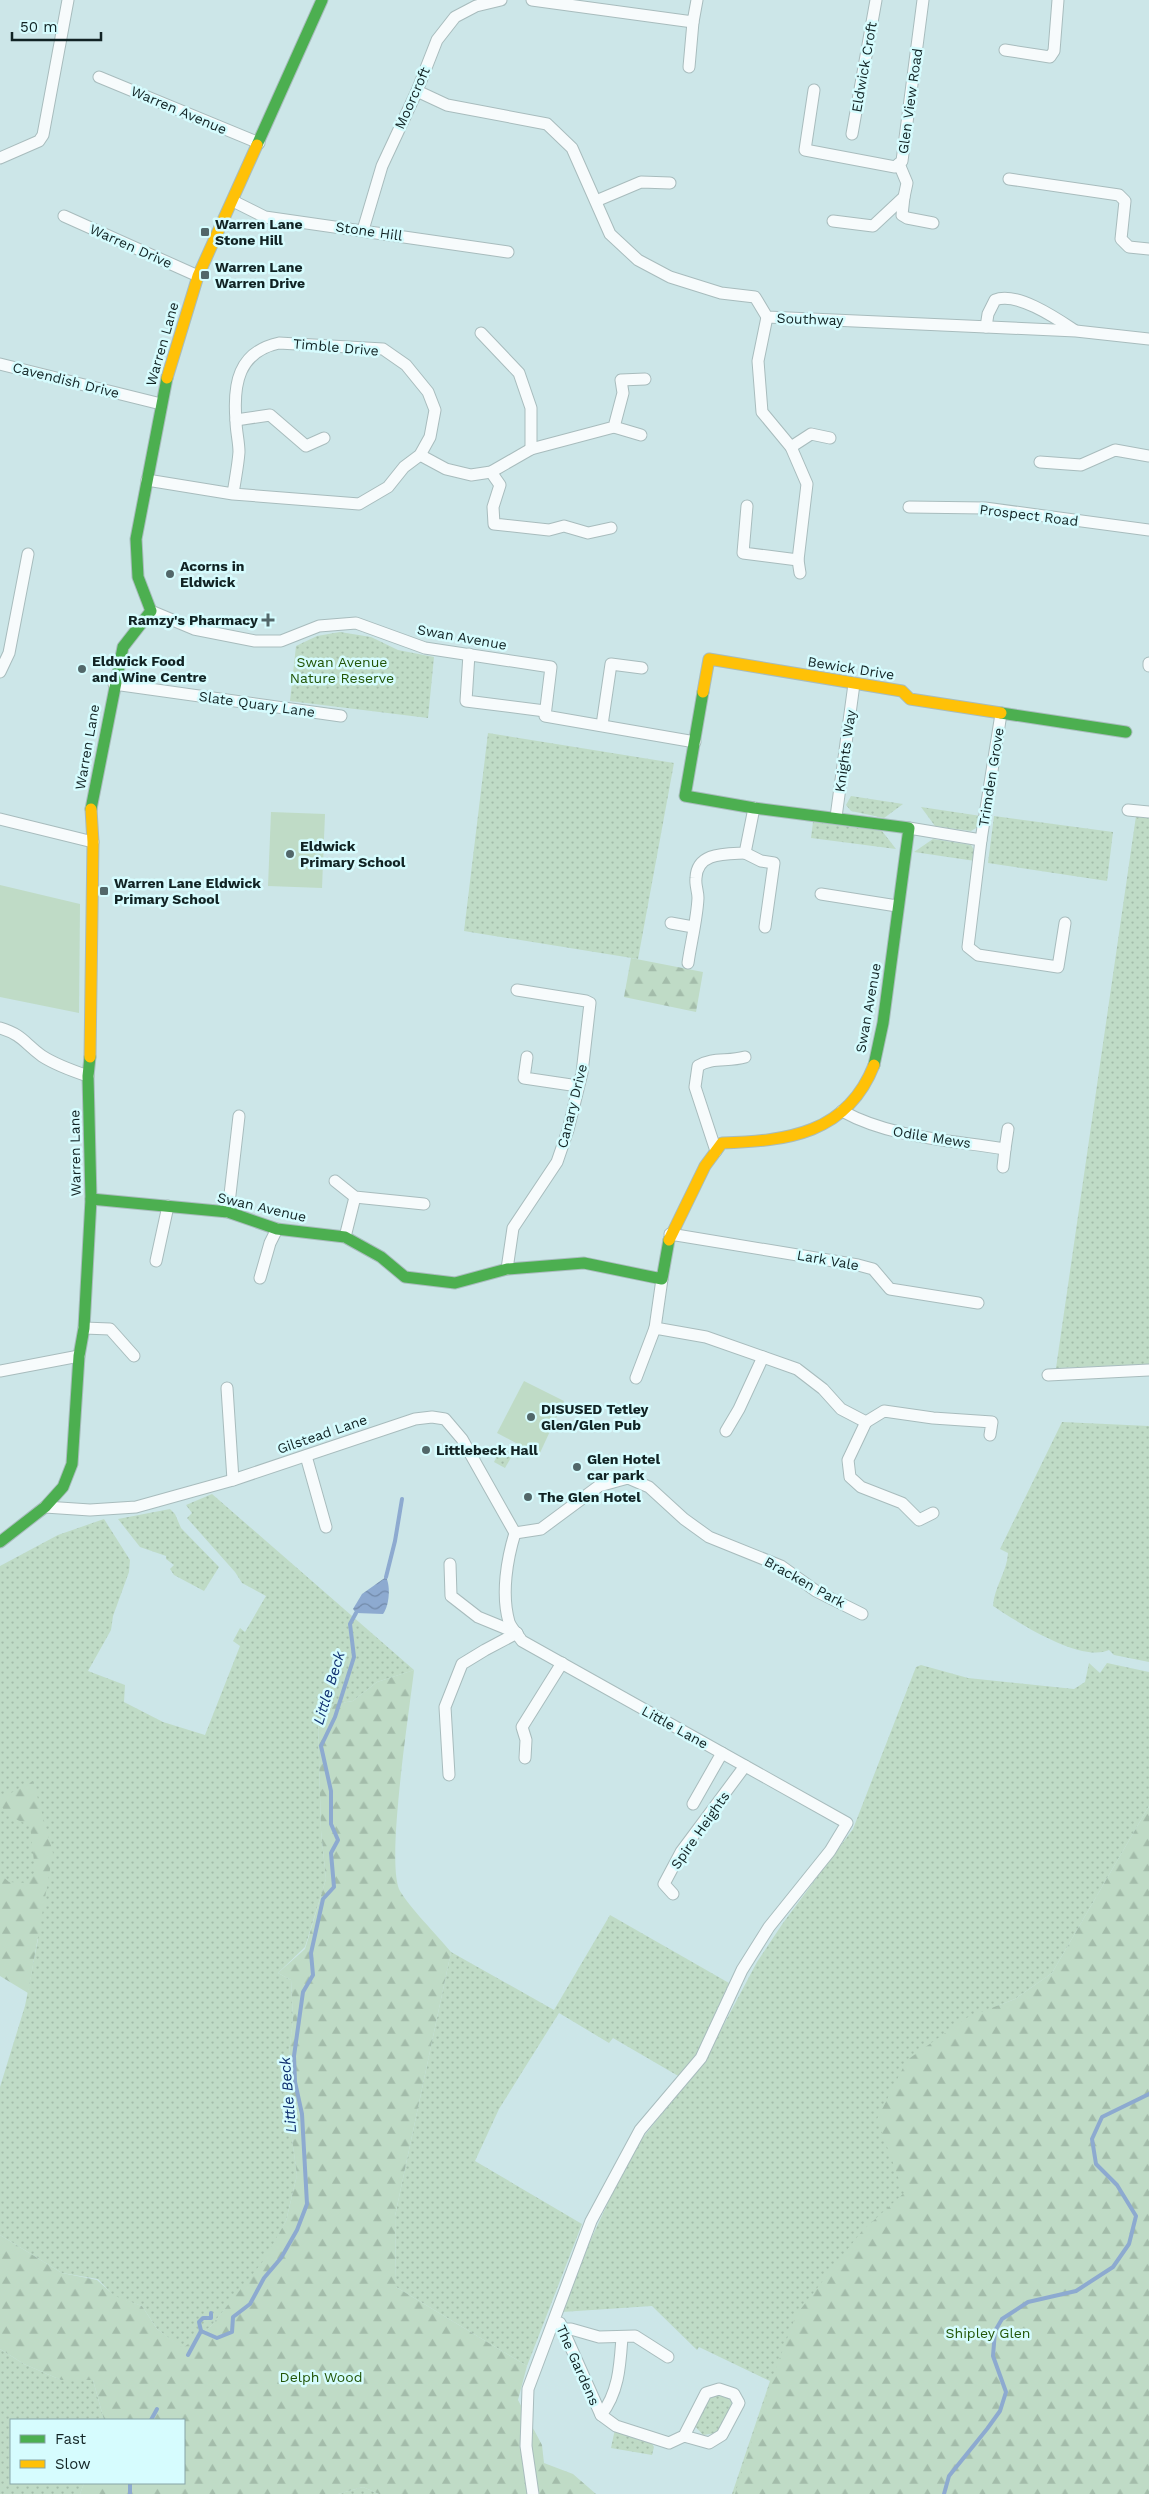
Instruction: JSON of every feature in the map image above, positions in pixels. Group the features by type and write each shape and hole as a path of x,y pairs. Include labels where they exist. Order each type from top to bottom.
{"street":[{"path":"0,158 39,141 43,135 68,0"},
{"name":"Warren Lane","path":"45,1507 63,1487 72,1464 79,1356 84,1328 91,1198 88,1076 93,842 91,806 114,684 123,648 151,611 138,577 136,539 169,366 198,276 322,0"},
{"name":"Moorcroft","path":"363,230 382,166 417,91 437,40 455,18 476,6 501,0"},
{"path":"532,0 693,22"},
{"path":"689,67 696,0"},
{"name":"Eldwick Croft","path":"852,134 876,0"},
{"name":"Glen View Road","path":"814,90 805,150 895,167 899,164 902,161 923,0"},
{"path":"1005,50 1050,56 1054,51 1058,0"},
{"name":"Warren Avenue","path":"99,77 259,143"},
{"name":"Southway","path":"417,91 447,105 547,124 572,148 610,234 638,260 670,276 713,290 756,297 767,317 1076,330 1149,339"},
{"path":"899,164 907,183 902,214 907,218 933,223"},
{"path":"1009,180 1119,195 1125,201 1121,239 1129,246 1149,249"},
{"path":"596,200 641,182 670,183"},
{"path":"833,221 873,226 904,197"},
{"name":"Stone Hill","path":"233,201 265,217 508,252"},
{"name":"Warren Drive","path":"64,216 198,276"},
{"name":"Southway","path":"986,327 988,314 995,300 1010,297 1050,315 1076,330"},
{"path":"767,317 758,361 762,412 791,447 808,484 798,560 800,573"},
{"path":"481,333 519,374 531,408 531,449"},
{"name":"Timble Drive","path":"147,480 232,494 359,504 388,487 404,467 420,455 430,437 435,410 428,392 406,365 383,349 279,342 252,353 243,365 235,391 239,451 232,494"},
{"name":"Cavendish Drive","path":"0,364 161,404"},
{"path":"614,427 622,393 621,380 645,379"},
{"path":"236,420 270,415 306,446 324,438"},
{"path":"420,455 446,469 471,475 491,472 531,449 614,427 641,435"},
{"path":"791,447 811,434 830,438"},
{"path":"1040,462 1081,465 1115,450 1149,456"},
{"path":"491,472 500,485 493,507 494,524 549,530 564,526 588,533 611,528"},
{"path":"747,506 742,553 798,560"},
{"name":"Prospect Road","path":"909,507 984,508 1149,530"},
{"path":"0,672 10,653 28,554"},
{"name":"Swan Avenue","path":"151,611 194,629 255,641 281,641 319,626 350,623 377,629 402,641 425,648 551,667 545,711"},
{"path":"469,654 466,701 545,711 544,716 695,742 685,796 754,808 836,817 981,840"},
{"name":"Bewick Drive","path":"695,742 709,659 902,691 910,699 1126,732"},
{"path":"602,725 611,664 642,668"},
{"name":"Slate Quary Lane","path":"114,684 341,716"},
{"name":"Knights Way","path":"836,817 854,684"},
{"name":"Trimden Grove","path":"1001,714 981,840 968,947 978,956 1058,967 1065,923"},
{"path":"745,853 754,808"},
{"path":"1128,810 1149,812"},
{"path":"0,819 93,842"},
{"name":"Swan Avenue","path":"716,1150 722,1142 759,1141 804,1133 842,1111 866,1083 879,1050 892,966 897,906 908,828"},
{"path":"688,963 698,897 697,869 704,860 714,855 745,853 761,861 774,863 765,927"},
{"path":"821,894 897,906"},
{"path":"671,923 693,927"},
{"name":"Canary Drive","path":"507,1269 513,1228 557,1162 568,1130 578,1086 590,1003 518,990"},
{"path":"0,1028 20,1036 42,1056 70,1070 88,1076"},
{"path":"527,1057 524,1078 578,1086"},
{"path":"636,1378 655,1328 670,1234 705,1166 716,1150 695,1087 698,1066 706,1060 731,1061 745,1057"},
{"name":"Odile Mews","path":"842,1111 863,1123 888,1130 1005,1149"},
{"path":"228,1212 239,1116"},
{"path":"1003,1167 1008,1129"},
{"path":"335,1181 355,1197 424,1204"},
{"path":"346,1237 355,1197"},
{"name":"Swan Avenue","path":"91,1198 228,1212 277,1228 346,1237 381,1257 405,1276 455,1283 507,1269 584,1263 662,1279"},
{"path":"156,1262 168,1206"},
{"path":"260,1278 270,1243 277,1228"},
{"name":"Lark Vale","path":"670,1234 858,1265 873,1269 890,1288 978,1303"},
{"path":"84,1328 110,1329 134,1356"},
{"path":"655,1328 706,1337 797,1369 823,1389 841,1409 866,1422"},
{"path":"0,1371 79,1356"},
{"path":"726,1432 740,1409 763,1357"},
{"path":"1048,1376 1149,1370"},
{"path":"227,1388 233,1480"},
{"path":"923,1532 919,1520 902,1503 861,1487 850,1477 848,1460 866,1422 884,1411 933,1418 992,1422 990,1435"},
{"name":"Gilstead Lane","path":"45,1507 90,1510 136,1507 233,1480 415,1419 432,1417 446,1419 462,1439 515,1533"},
{"path":"306,1456 326,1527"},
{"name":"Bracken Park","path":"515,1533 541,1529 599,1486 628,1478 649,1487 684,1519 709,1537 781,1566 816,1591 862,1614"},
{"path":"0,1542 45,1507"},
{"path":"919,1520 933,1513"},
{"name":"Little Lane","path":"515,1533 510,1550 506,1592 509,1623 522,1641 847,1823 830,1851 770,1928 747,1963 700,2058 640,2130 591,2221 556,2315"},
{"path":"450,1564 451,1596 478,1617 517,1634"},
{"path":"449,1775 445,1708 462,1664 484,1650 517,1634"},
{"path":"525,1758 526,1740 522,1727 562,1663"},
{"path":"692,1804 722,1753"},
{"name":"Spire Heights","path":"673,1894 664,1884 681,1852 745,1766"},
{"path":"533,2494 526,2446 528,2389 556,2315"},
{"name":"The Gardens","path":"556,2315 601,2415"},
{"path":"563,2329 571,2329 599,2337 635,2336 668,2356"},
{"path":"622,2337 620,2374 608,2406 601,2415 616,2426 668,2443 684,2436 709,2443 722,2435 739,2403 734,2394 719,2389 706,2393 684,2436"}],"green space":[{"name":"Swan Avenue Nature Reserve","path":"340,632 371,637 398,650 434,657 428,718 290,701 296,646 317,636"},
{"path":"488,733 674,763 638,959 464,931"},
{"path":"851,796 903,804 884,818 851,811 846,805"},
{"path":"921,807 981,816 978,827 971,831 935,826"},
{"path":"271,812 325,814 322,888 268,886"},
{"path":"994,816 1113,832 1107,881 988,863"},
{"path":"1136,816 1149,817 1149,1364 1056,1368"},
{"path":"813,822 882,831 896,849 811,838"},
{"path":"933,839 971,845 976,853 975,861 914,852"},
{"path":"0,885 80,904 79,1013 0,997"},
{"path":"631,958 703,972 696,1012 624,997"},
{"name":"DISUSED Tetley Glen/Glen Pub","path":"524,1381 564,1401 539,1455 497,1433"},
{"path":"1062,1422 1149,1426 1149,1662 1114,1655 1109,1650 1097,1652 1082,1651 1066,1646 1033,1630 993,1606 1008,1553 1000,1549"},
{"path":"501,1448 513,1454 505,1468 494,1462"},
{"path":"212,1494 414,1670 377,1682 353,1701 328,1705 318,1723 321,1831 326,1879 305,1947 278,1973 291,1980 293,2019 285,2088 297,2175 286,2221 264,2262 211,2326 183,2349 157,2329 142,2306 115,2297 98,2279 62,2273 0,2235 0,2087 25,2006 38,1939 0,1919 0,1566 58,1535 104,1519 130,1560 129,1572 113,1616 111,1630 88,1671 125,1685 124,1702 163,1722 205,1735 240,1646 233,1641 240,1628 245,1632 266,1596 242,1583 235,1572 187,1518 192,1513 186,1505"},
{"path":"170,1509 175,1514 181,1528 219,1567 204,1591 174,1575 170,1569 174,1565 166,1559 166,1556 140,1547 118,1519"},
{"path":"1089,1663 1100,1673 1107,1663 1149,1672 1149,1806 1052,1973 1015,1999 997,2006 1149,2494 732,2494 770,2381 699,2347 697,2350 652,2306 562,2312 586,2250 632,2151 704,2062 757,1962 783,1923 853,1829 916,1667 921,1665 968,1678 1074,1689 1085,1682"},
{"name":"Delph Wood","path":"414,1670 397,1819 396,1875 404,1898 451,1952 395,2216 396,2287 527,2366 518,2400 542,2445 544,2463 573,2474 596,2494 379,2494 363,2487 338,2494 80,2494 84,2484 185,2484 185,2419 104,2419 93,2380 61,2380 24,2364 0,2349 0,2235 62,2273 97,2280 115,2296 142,2306 157,2329 183,2348 211,2326 264,2260 286,2221 297,2175 285,2088 293,2019 291,1980 278,1973 305,1949 326,1879 321,1831 318,1723 328,1705 353,1701 377,1682"},
{"path":"33,1781 53,1853 28,1993 0,1976 0,1874 9,1882 28,1883 35,1871 30,1825 7,1813 3,1809 0,1799"},
{"name":"Shipley Glen","path":"1149,1806 1149,2494 735,2494 771,2381 796,2315 862,2231 904,2193 877,2119 907,2060 968,2017 1015,1999 1052,1973"},
{"path":"610,1915 729,1983 698,2052 680,2077 613,2038 609,2043 559,2013 499,2109 475,2161 582,2224 527,2366 396,2287 395,2216 451,1952 554,2010"},
{"path":"0,2349 24,2364 61,2380 93,2380 104,2419 10,2419 10,2484 84,2484 80,2494 0,2494"},
{"path":"720,2392 731,2399 732,2407 717,2433 703,2435 694,2425 709,2396"},
{"path":"615,2429 651,2442 654,2447 652,2455 611,2448"},
{"path":"363,2487 379,2494 338,2494"}],"water":[{"path":"386,1577 389,1596 383,1614 356,1613 353,1609 362,1594"}],"waterway":[{"name":"Little Beck","path":"386,1577 395,1541 402,1499"},
{"name":"Little Beck","path":"188,2355 201,2331 217,2338 232,2332 233,2317 250,2304 264,2278 281,2258 297,2230 307,2204 302,2114 295,2082 294,2056 303,1992 313,1975 311,1953 323,1899 334,1887 331,1853 338,1840 331,1824 331,1791 321,1746 335,1717 354,1657 350,1624 356,1613"},
{"path":"944,2494 949,2476 1000,2411 1006,2392 993,2356 995,2331 1002,2319 1028,2302 1076,2291 1113,2267 1129,2244 1136,2216 1117,2185 1096,2164 1092,2139 1102,2117 1149,2094"},
{"path":"201,2331 199,2322 203,2318 211,2318 211,2313"},
{"name":"Little Beck","path":"152,2419 157,2409"},
{"name":"Little Beck","path":"130,2484 130,2494"}],"traffic: fast":[{"path":"257,145 322,0"},
{"path":"91,809 123,647 151,611 138,577 136,539 167,378"},
{"path":"703,692 685,796 754,808 909,828 883,1023 874,1065"},
{"path":"1001,713 1126,732"},
{"path":"0,1542 45,1507 63,1487 72,1464 79,1356 84,1328 91,1199 88,1076 90,1057"},
{"path":"91,1199 228,1212 277,1229 345,1237 381,1257 405,1277 455,1283 507,1269 584,1263 662,1279 669,1240"}],"traffic: slow":[{"path":"167,378 198,276 257,145"},
{"path":"703,692 709,659 902,691 910,699 1001,713"},
{"path":"90,1057 93,842 91,809"},
{"path":"669,1240 705,1166 722,1143 769,1140 792,1136 812,1129 831,1119 848,1106 862,1088 874,1065"}],"place":[{"name":"Warren Lane Stone Hill","path":"205,232"},
{"name":"Warren Lane Warren Drive","path":"205,275"},
{"name":"Acorns in Eldwick","path":"170,574"},
{"name":"Ramzy's Pharmacy","path":"268,620"},
{"name":"Eldwick Food and Wine Centre","path":"82,669"},
{"name":"Eldwick Primary School","path":"290,854"},
{"name":"Warren Lane Eldwick Primary School","path":"104,891"},
{"name":"DISUSED Tetley Glen/Glen Pub","path":"531,1417"},
{"name":"Littlebeck Hall","path":"426,1450"},
{"name":"Glen Hotel car park","path":"577,1467"},
{"name":"The Glen Hotel","path":"528,1497"}]}
